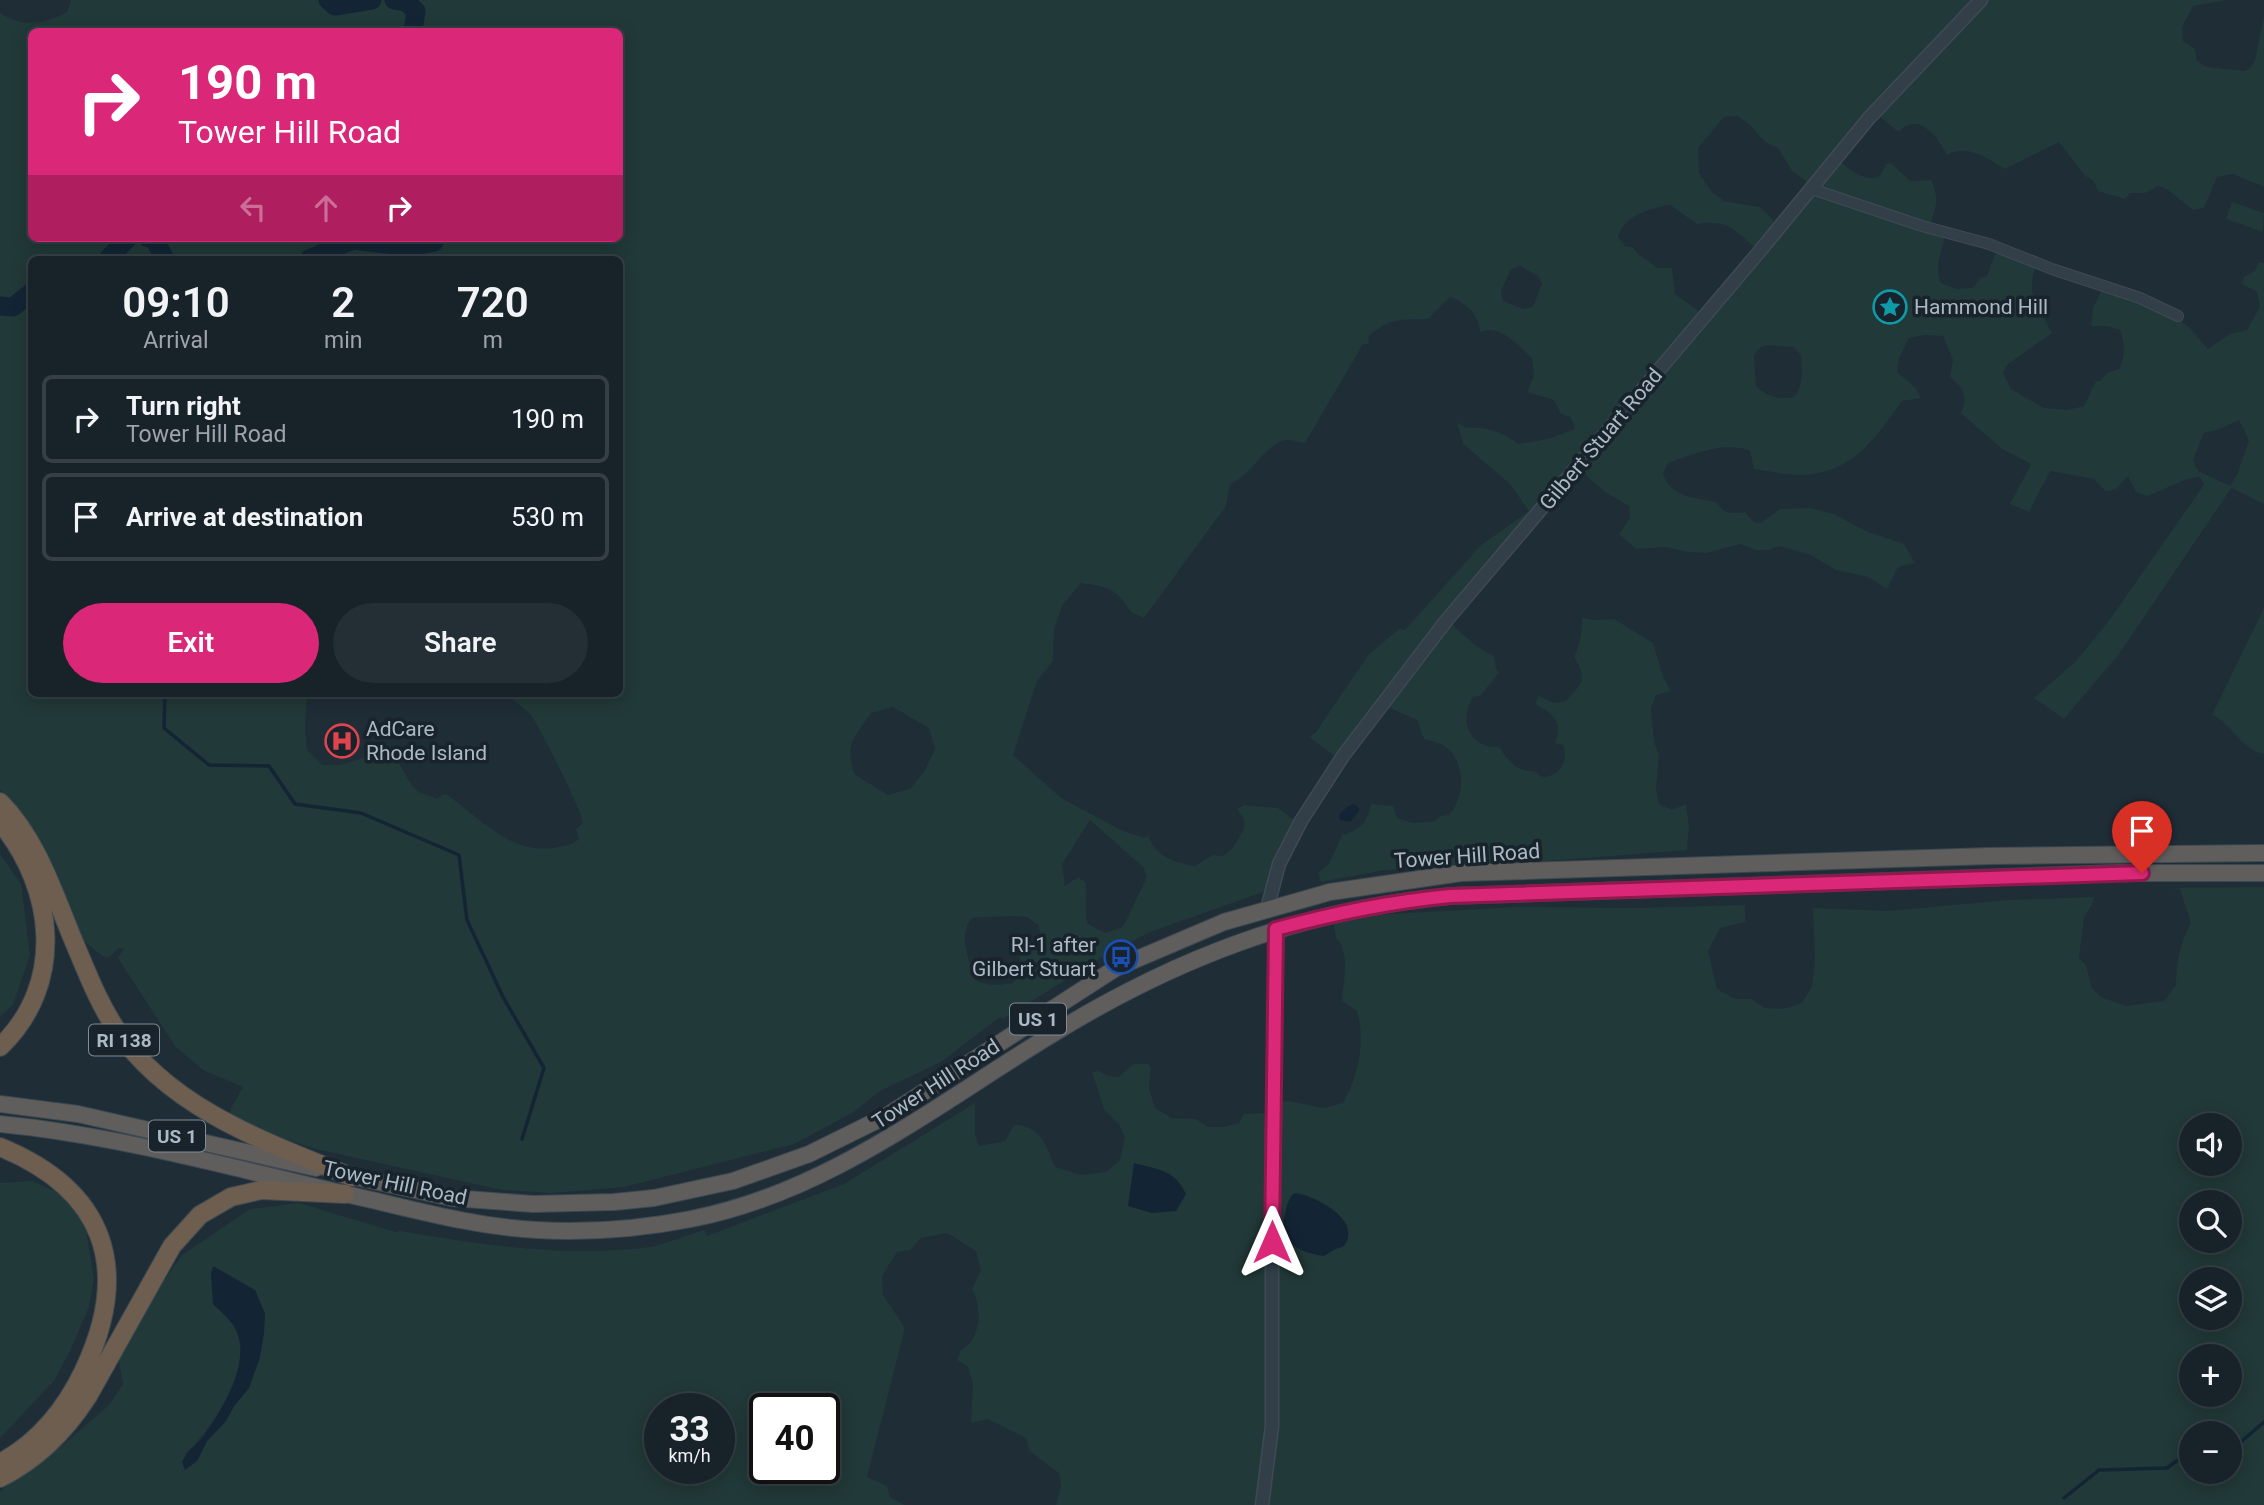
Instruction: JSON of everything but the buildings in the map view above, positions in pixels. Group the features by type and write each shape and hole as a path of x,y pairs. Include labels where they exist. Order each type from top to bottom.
{"highway":[{"name":"RI 138","path":"0,802 18,822 37,857 106,1013 146,1066 184,1097 229,1123 352,1177"},
{"path":"0,822 23,856 36,886 44,917 46,946 42,976 33,1002 19,1025 0,1046"},
{"path":"1851,882 1862,874 2151,865 2213,853"},
{"name":"Tower Hill Road","path":"0,1104 78,1114 452,1198 533,1204 654,1198 733,1181 809,1154 888,1115 1116,968 1224,922 1330,892 1461,873 1989,856 2264,853"},
{"name":"Tower Hill Road","path":"0,1124 89,1136 493,1226 560,1231 616,1230 733,1209 809,1181 846,1164 914,1124 1048,1037 1156,976 1276,929 1348,910 1395,901 1450,896 2118,873 2264,873"},
{"path":"0,1147 48,1171 75,1194 97,1230 107,1273 102,1323 79,1381 54,1420 40,1435 18,1453 0,1463"},
{"path":"0,1478 40,1453 73,1418 92,1390 172,1245 200,1215 222,1201 250,1192 280,1190 345,1194"}],"street":[{"name":"Gilbert Stuart Road","path":"1267,909 1279,864 1289,842 1343,756 1446,621 1812,189 1868,118 1981,0"},
{"path":"1812,189 1922,226 1989,244 2052,269 2140,298 2178,316"},
{"path":"1262,1505 1272,1426 1272,1138 1276,929"}],"green space":[{"path":"71,0 2226,0 2193,6 2182,27 2183,41 2195,49 2197,61 2206,67 2244,71 2250,68 2255,60 2264,16 2264,187 2233,174 2217,177 2204,208 2193,210 2168,190 2158,186 2145,193 2130,193 2125,199 2098,191 2093,180 2085,176 2059,142 2005,169 1970,152 1947,155 1927,128 1913,124 1898,132 1876,113 1837,159 1857,174 1868,178 1880,176 1886,164 1891,163 1910,181 1931,180 1936,204 1929,227 1945,234 1938,264 1941,283 1956,289 1973,288 1980,278 1987,276 1997,249 2036,265 2033,293 2052,333 2008,364 2003,373 2011,389 2044,408 2067,410 2084,406 2096,381 2119,369 2124,350 2120,330 2107,326 2091,326 2093,308 2103,287 2180,320 2208,349 2230,334 2247,330 2260,307 2257,292 2242,284 2244,277 2255,271 2259,262 2264,263 2264,504 2232,488 2230,490 2119,654 2064,719 2034,698 2076,661 2108,622 2204,485 2200,477 2193,478 2147,496 2136,492 2128,476 2116,489 2106,492 2094,479 2050,471 2029,512 2010,504 2031,464 2002,449 1961,413 1963,393 1950,377 1953,360 1943,336 1909,338 1899,358 1897,372 1916,388 1921,398 1902,401 1861,452 1835,468 1802,475 1754,469 1750,451 1730,447 1709,450 1668,463 1663,474 1678,492 1716,502 1728,512 1745,512 1754,522 1761,523 1780,509 1810,508 1834,514 1866,531 1904,544 1915,563 1898,567 1887,589 1868,577 1836,570 1811,555 1779,546 1769,550 1756,550 1740,544 1707,553 1666,547 1636,549 1619,534 1630,518 1629,506 1605,492 1578,468 1447,620 1476,646 1494,656 1499,673 1480,696 1473,697 1467,724 1474,738 1489,746 1499,747 1518,768 1533,771 1543,777 1554,774 1562,767 1565,751 1563,745 1555,743 1558,729 1555,719 1535,704 1539,696 1554,703 1566,701 1579,685 1582,676 1574,657 1578,648 1582,618 1614,619 1653,643 1664,679 1671,691 1656,695 1651,708 1654,742 1659,755 1656,788 1659,804 1672,810 1686,804 1689,827 1687,850 1385,870 1321,882 1318,873 1329,864 1342,835 1362,825 1371,804 1393,806 1397,818 1413,823 1435,821 1440,816 1449,815 1458,799 1460,771 1453,754 1446,747 1424,739 1417,720 1381,704 1340,760 1309,737 1316,732 1369,654 1399,629 1405,630 1481,545 1529,511 1509,483 1463,444 1457,422 1466,428 1494,431 1518,444 1548,439 1575,429 1571,417 1561,414 1554,400 1527,392 1534,376 1532,358 1502,333 1488,330 1480,332 1471,310 1450,297 1428,319 1389,323 1368,337 1369,344 1363,344 1305,443 1288,440 1272,446 1246,474 1230,484 1226,506 1144,618 1130,611 1111,590 1081,583 1062,606 1054,630 1053,661 1037,681 1013,755 1061,798 1121,830 1144,838 1148,836 1161,854 1173,861 1195,866 1213,855 1223,856 1232,849 1244,829 1244,819 1237,809 1244,805 1278,808 1298,823 1272,889 1150,932 1107,954 1003,1019 1000,1017 941,1062 880,1091 854,1112 794,1144 624,1187 552,1193 502,1190 316,1149 281,1138 230,1114 243,1087 203,1070 175,1046 118,958 124,948 117,949 109,958 79,940 19,808 0,790 0,13 25,22 50,19 67,12","holes":["1738,116 1750,125 1766,143 1778,148 1792,171 1813,186 1779,226 1760,207 1724,201 1712,192 1699,173 1698,148 1724,117","1670,205 1697,224 1717,223 1731,228 1758,251 1703,314 1675,294 1672,268 1658,268 1633,247 1625,246 1618,237 1621,229 1632,218","1520,266 1538,276 1542,284 1533,307 1523,309 1503,301 1501,291 1511,269","1769,345 1793,347 1801,355 1801,382 1794,397 1774,396 1756,386 1754,355 1761,347","2239,420 2249,440 2237,475 2230,486 2198,471 2193,460 2204,433","893,707 929,728 935,749 925,770 911,788 888,795 854,774 851,747 871,713","1090,820 1143,867 1147,877 1123,927 1105,933 1088,924 1085,882 1078,877 1065,886 1062,864","1027,917 1038,925 1041,935 1037,947 1020,956 1019,975 1013,983 987,984 973,978 965,940 972,918"]},
{"path":"2232,202 2264,213 2263,232 2226,219"},
{"path":"2264,608 2264,754 2248,747 2212,715"},
{"path":"0,854 21,884 30,955 13,1005 0,1017"},
{"path":"2264,887 2264,1505 1056,1505 1061,1487 1059,1473 1029,1451 1026,1438 988,1419 971,1423 973,1384 968,1366 957,1360 961,1350 973,1339 976,1331 978,1313 972,1289 981,1270 976,1251 947,1233 921,1238 910,1250 897,1252 882,1276 883,1295 905,1328 867,1477 887,1486 890,1497 905,1505 0,1505 0,1492 27,1467 64,1444 109,1405 123,1384 118,1356 141,1314 182,1255 250,1209 299,1203 396,1232 521,1248 581,1251 650,1247 704,1230 707,1236 844,1184 975,1103 975,1134 979,1146 1005,1141 1014,1125 1023,1126 1030,1128 1041,1138 1055,1167 1081,1175 1106,1172 1120,1160 1125,1137 1119,1124 1104,1109 1092,1072 1099,1071 1108,1076 1119,1077 1133,1064 1148,1064 1151,1068 1149,1089 1155,1108 1172,1118 1196,1119 1208,1127 1239,1123 1244,1114 1270,1113 1273,1102 1290,1101 1323,1108 1343,1103 1356,1070 1361,1034 1357,1011 1342,1001 1345,960 1341,944 1336,938 1333,917 1516,907 1745,905 1745,922 1720,928 1708,951 1717,989 1735,999 1751,999 1765,1008 1783,1009 1802,1003 1812,986 1815,960 1813,908 1888,911 2009,900 2094,897 2084,917 2079,958 2086,965 2092,988 2101,997 2126,1006 2164,1001 2176,985 2179,953 2191,923 2180,889 2168,888","holes":["255,1290 265,1314 249,1388 226,1421 207,1441 197,1461 185,1454 205,1432 224,1404 238,1373 241,1358 241,1344 237,1332 213,1304"]},
{"path":"32,1181 52,1190 55,1188 84,1218 94,1279 89,1307 54,1381 0,1438 0,1183"}],"water":[{"path":"1354,804 1359,811 1350,822 1340,820 1339,815"},
{"path":"1134,1163 1158,1169 1176,1180 1186,1194 1176,1211 1152,1213 1128,1206"},
{"path":"1294,1193 1325,1204 1343,1219 1348,1228 1348,1237 1343,1247 1324,1256 1299,1249 1288,1239 1284,1224 1285,1214"},
{"path":"213,1266 255,1290 265,1314 264,1333 260,1357 249,1388 226,1421 207,1441 197,1461 185,1470 182,1462 203,1437 221,1408 235,1380 239,1365 238,1336 230,1320 213,1304"}],"waterway":[{"path":"328,0 335,6 372,0"},
{"path":"394,0 406,2 416,11 414,28"},
{"path":"111,256 124,242"},
{"path":"156,242 163,256"},
{"path":"316,256 348,242"},
{"path":"370,242 411,247 434,242"},
{"path":"0,306 13,307 28,295"},
{"path":"165,697 164,728 209,765 269,766 295,804 361,813 459,855 467,920 503,997 544,1068 522,1139"},
{"path":"2242,1441 2264,1422"},
{"path":"2064,1498 2099,1470 2167,1468 2179,1459"}],"place":[{"name":"Hammond Hill","path":"1890,307"},
{"name":"AdCare Rhode Island","path":"342,741"},
{"name":"RI-1 after Gilbert Stuart","path":"1121,957"}],"route":[{"path":"1272,1242 1276,929 1395,901 1450,896 2142,873"}]}
